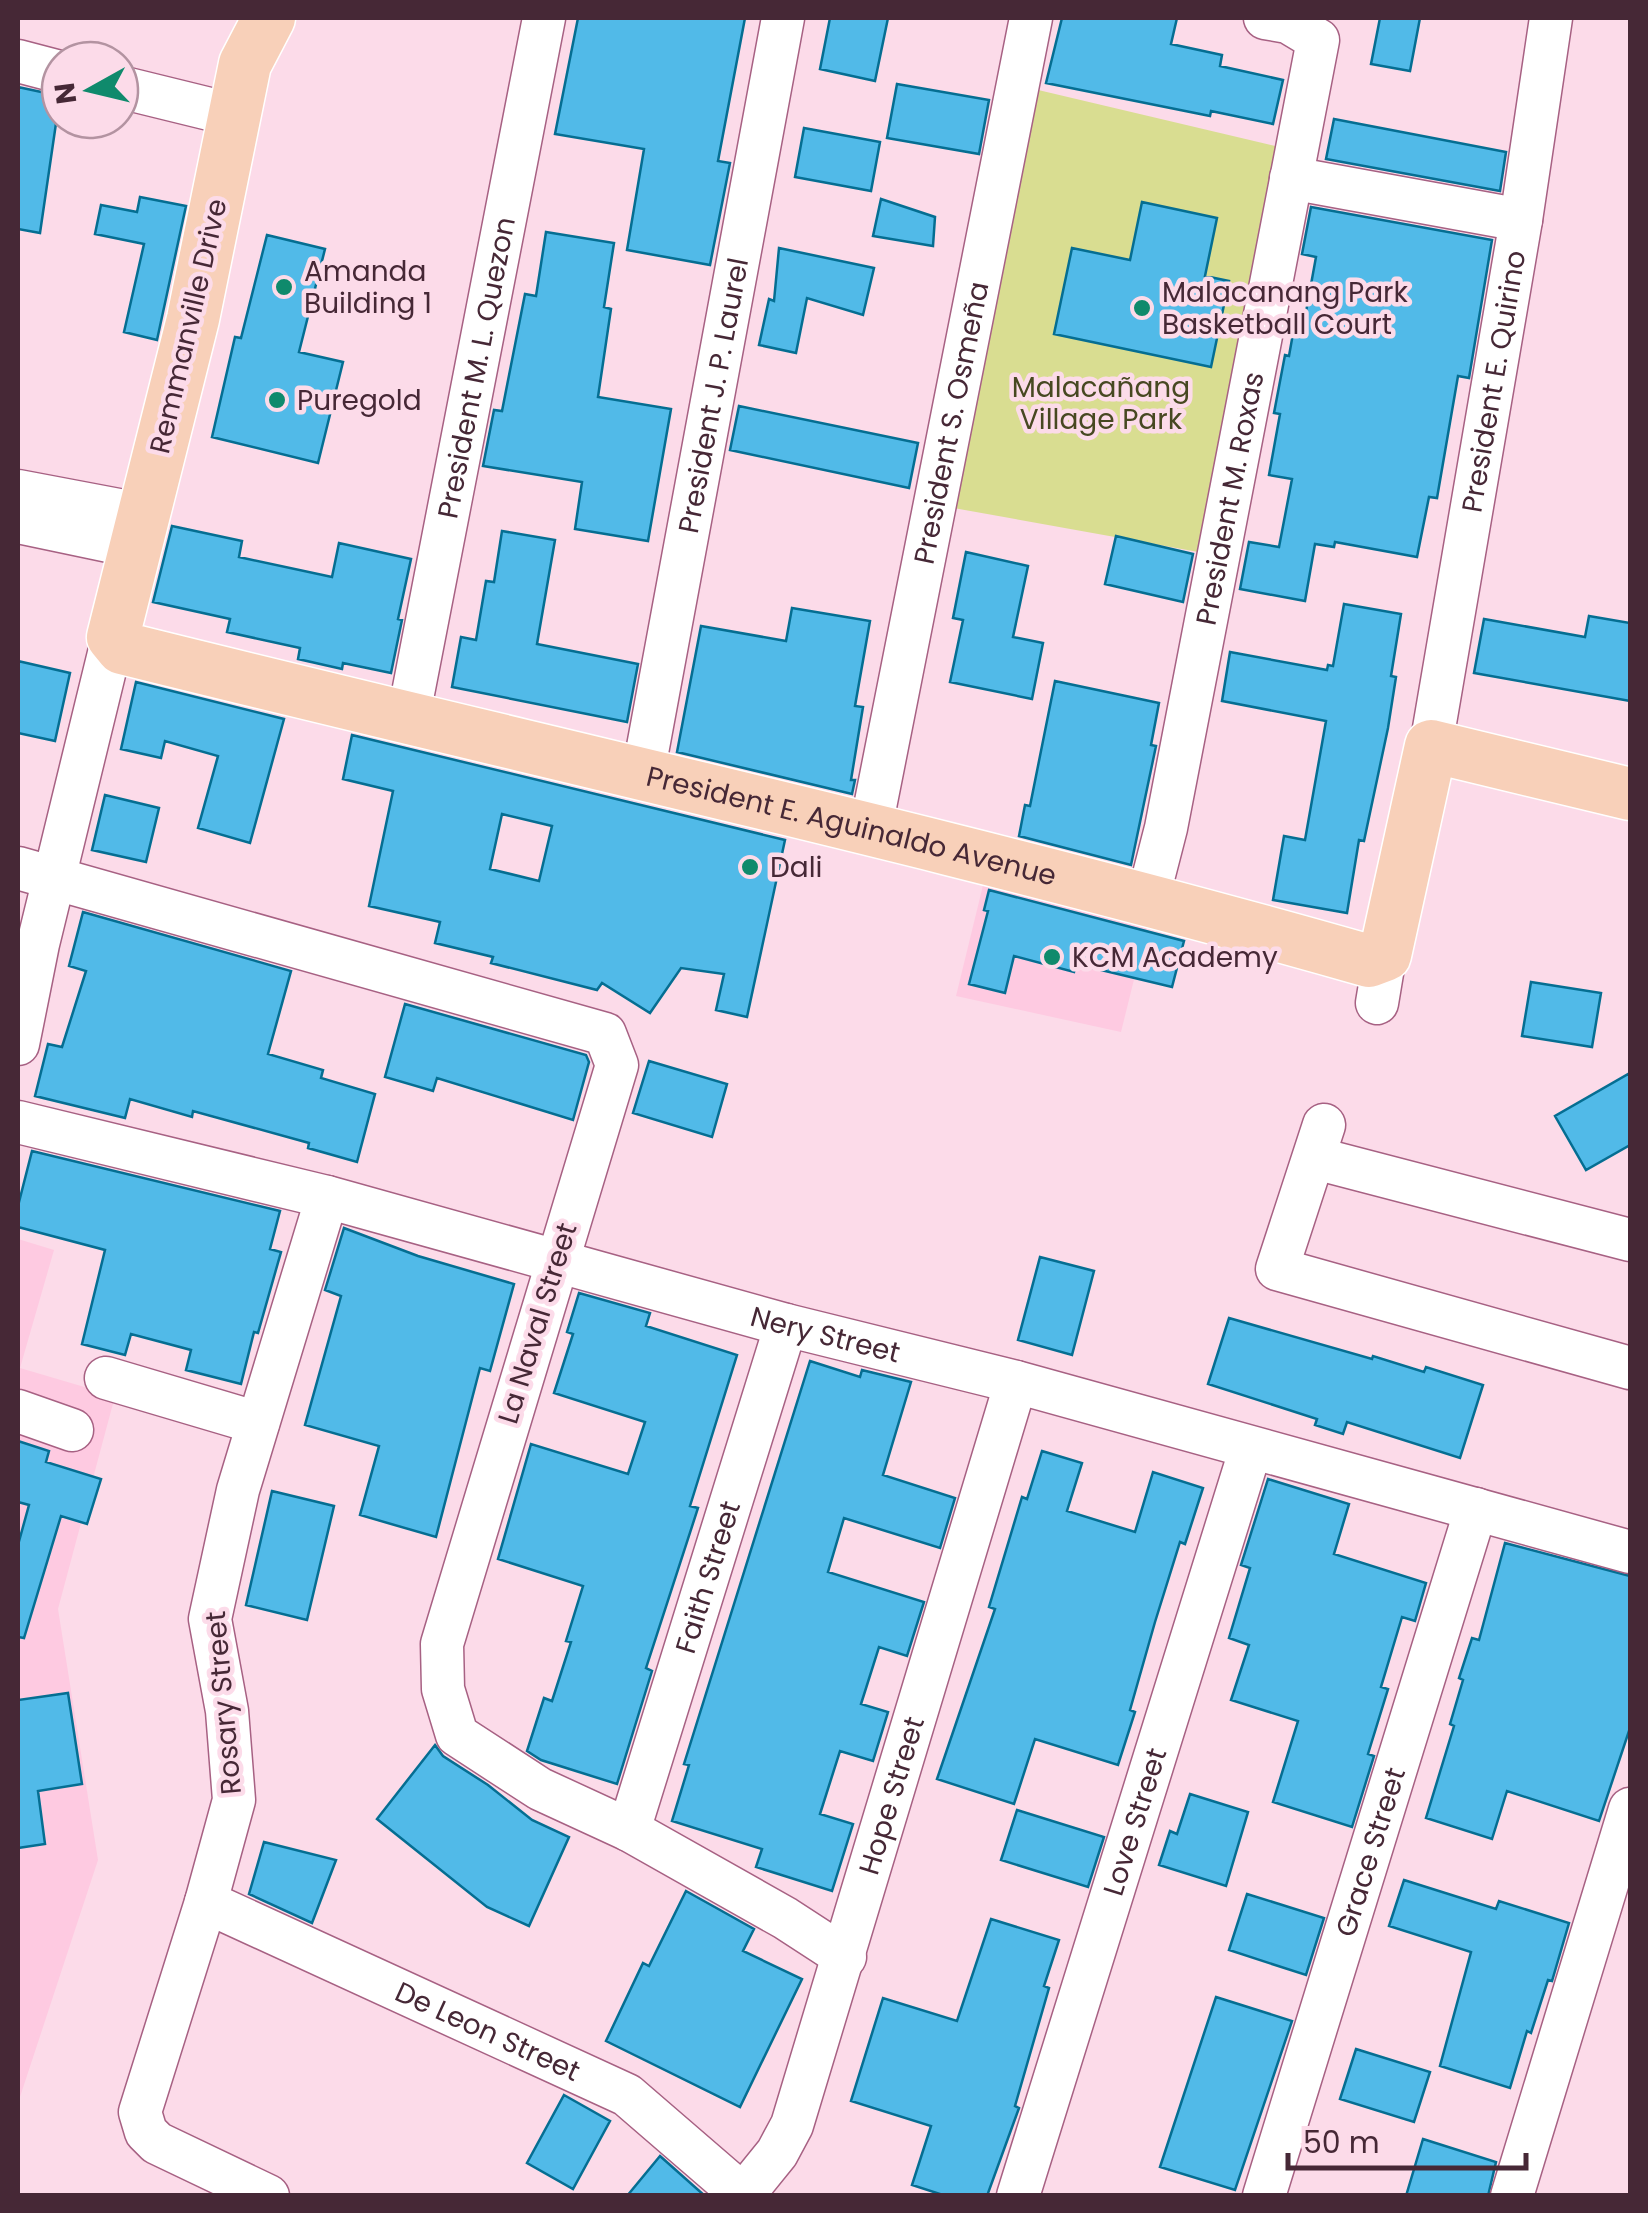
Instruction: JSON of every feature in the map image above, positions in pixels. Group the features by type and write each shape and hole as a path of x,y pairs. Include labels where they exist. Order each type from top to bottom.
{"main road":[{"name":"Remmanville Drive","path":"114,638 193,319 245,64 269,18"},
{"name":"President E. Aguinaldo Avenue","path":"114,638 122,648 871,827 1148,898 1369,961 1381,979 1430,746"},
{"path":"1430,746 1630,794"}],"street":[{"name":"President M. L. Quezon","path":"408,719 544,18"},
{"name":"President J. P. Laurel","path":"643,774 783,18"},
{"name":"President S. Osmeña","path":"871,827 1031,18"},
{"name":"President M. Roxas","path":"1148,898 1166,828 1318,40 1288,22 1265,18"},
{"name":"President E. Quirino","path":"1430,746 1521,220 1551,18"},
{"path":"140,91 234,115"},
{"path":"1291,178 1521,220"},
{"path":"18,491 73,517 141,531"},
{"path":"18,522 73,517"},
{"path":"18,1044 29,878 114,638"},
{"name":"La Naval Street","path":"29,878 605,1034 617,1065 442,1644 443,1689 457,1735 540,1789 629,1830 786,1918 845,1957"},
{"name":"Nery Street","path":"18,1122 327,1197 1630,1552"},
{"path":"1630,1240 1320,1142 1277,1269 1630,1368"},
{"name":"Rosary Street","path":"268,2196 157,2143 146,2132 140,2112 234,1800 227,1711 210,1620 238,1490 327,1197"},
{"name":"Faith Street","path":"629,1830 786,1325"},
{"path":"106,1378 258,1423"},
{"name":"Hope Street","path":"744,2195 778,2153 792,2124 1016,1382"},
{"path":"18,1412 72,1430"},
{"name":"Love Street","path":"1018,2196 1251,1448"},
{"name":"Grace Street","path":"1264,2196 1476,1508"},
{"path":"1519,2194 1630,1809"},
{"name":"De Leon Street","path":"206,1902 627,2095 744,2195"}],"shaded area":[{"name":"KCM Academy","path":"986,873 1149,919 1121,1032 956,996"},
{"path":"18,1239 54,1250 20,1368 115,1396 58,1609 98,1860 18,2103"}],"green space":[{"name":"Malacañang Village Park","path":"1034,89 1279,147 1204,553 948,507"}],"building":[{"path":"578,18 745,18 718,161 730,163 710,265 627,250 644,149 555,134"},
{"path":"830,18 888,18 875,81 820,69"},
{"path":"1062,18 1177,18 1171,44 1222,55 1220,66 1283,80 1273,124 1211,111 1210,116 1046,83"},
{"path":"1380,18 1420,18 1410,71 1371,64"},
{"path":"897,84 989,100 979,154 887,138"},
{"path":"18,87 40,92 40,140 54,140 40,233 18,229"},
{"path":"1334,119 1506,152 1500,191 1326,159"},
{"path":"804,128 880,142 871,191 795,177"},
{"path":"140,197 186,206 157,340 124,332 144,244 95,234 101,205 137,212"},
{"path":"881,199 935,217 933,246 873,236"},
{"name":"Malacanang Park Basketball Court","path":"1142,202 1217,218 1205,276 1229,281 1211,367 1054,334 1072,248 1130,260"},
{"path":"1311,207 1492,240 1469,378 1458,376 1437,498 1429,497 1417,557 1335,542 1334,547 1315,544 1305,601 1240,589 1249,542 1279,547 1292,479 1269,475 1280,414 1274,413 1285,355 1289,356 1297,311 1306,312 1316,257 1302,254"},
{"path":"546,232 614,243 604,307 611,309 598,397 671,409 648,541 575,529 582,482 483,466 494,410 502,411 525,294 536,296"},
{"name":"Puregold","path":"267,235 325,249 299,352 343,362 318,463 212,437 235,337 241,338"},
{"path":"779,248 874,268 863,315 807,298 796,353 759,345 769,299 774,301"},
{"path":"739,406 918,443 909,488 730,450"},
{"path":"172,526 242,541 239,557 332,577 339,543 411,559 391,673 343,663 342,669 298,659 300,648 227,632 230,619 153,602"},
{"path":"502,531 555,540 537,644 638,664 627,722 452,687 461,637 476,640 486,581 494,582"},
{"path":"1116,536 1193,554 1183,602 1105,584"},
{"path":"966,552 1028,566 1013,637 1043,643 1032,699 950,682 963,620 953,618"},
{"path":"1344,604 1401,614 1388,728 1364,841 1359,840 1347,913 1273,900 1284,836 1305,840 1326,721 1222,701 1230,652 1327,670 1328,665 1333,666"},
{"path":"792,608 870,621 855,706 863,707 852,794 677,752 701,626 786,641"},
{"path":"1589,616 1630,623 1630,701 1474,673 1484,619 1585,637"},
{"path":"18,661 70,673 55,741 18,733"},
{"path":"1055,681 1159,703 1151,745 1156,746 1131,865 1019,836 1025,805 1030,806"},
{"path":"136,682 284,719 250,843 198,828 218,756 165,741 161,758 121,749"},
{"path":"352,735 785,840 747,1017 716,1010 724,974 681,968 650,1013 602,983 597,990 491,963 493,957 435,943 440,922 369,906 393,791 343,779","holes":["502,814 552,826 539,881 490,869"]},
{"path":"105,795 159,808 146,862 92,850"},
{"path":"989,890 1184,941 1172,987 1076,964 1074,972 1014,956 1005,993 969,984 988,911 984,910"},
{"path":"83,912 291,971 268,1054 323,1070 321,1078 375,1094 357,1162 308,1148 309,1143 193,1111 192,1117 130,1099 125,1118 35,1096 48,1044 62,1047 86,971 69,966"},
{"path":"1531,982 1601,993 1592,1047 1522,1036"},
{"path":"405,1004 586,1055 589,1062 573,1120 437,1078 433,1091 385,1077"},
{"path":"649,1061 727,1084 712,1137 633,1113"},
{"path":"1630,1073 1630,1145 1586,1170 1555,1116"},
{"path":"32,1151 280,1211 270,1249 281,1252 241,1384 186,1370 191,1350 131,1334 125,1355 82,1344 105,1250 18,1227 18,1206"},
{"path":"344,1228 418,1256 514,1284 490,1371 480,1368 436,1537 360,1515 379,1446 305,1425 341,1296 325,1290"},
{"path":"1040,1257 1094,1271 1072,1355 1018,1340"},
{"path":"579,1293 650,1313 646,1326 737,1355 690,1506 698,1508 646,1668 652,1671 617,1784 541,1760 527,1751 544,1698 552,1701 583,1586 498,1559 531,1444 628,1474 645,1422 554,1393 573,1334 567,1332"},
{"path":"1229,1318 1372,1359 1373,1356 1424,1372 1426,1367 1483,1385 1460,1458 1347,1422 1343,1434 1315,1425 1317,1419 1208,1384"},
{"path":"810,1361 860,1377 862,1370 911,1382 883,1475 955,1498 940,1548 844,1518 828,1572 924,1602 907,1656 879,1647 861,1704 888,1712 873,1761 840,1751 820,1814 853,1824 832,1891 756,1867 762,1849 672,1821 689,1765 684,1764"},
{"path":"18,1441 49,1451 46,1462 101,1479 87,1524 61,1516 24,1638 18,1637 18,1545 29,1505 18,1502"},
{"path":"1042,1451 1082,1463 1067,1511 1135,1532 1153,1472 1203,1488 1185,1544 1180,1542 1155,1622 1130,1710 1135,1712 1118,1765 1035,1739 1014,1804 937,1779 995,1609 989,1607 1022,1497 1027,1499"},
{"path":"1268,1479 1349,1504 1334,1554 1426,1583 1415,1621 1402,1617 1381,1687 1388,1689 1368,1754 1374,1756 1352,1827 1273,1802 1298,1721 1231,1700 1249,1645 1229,1638 1250,1568 1241,1565"},
{"path":"272,1491 334,1506 307,1620 246,1605"},
{"path":"1505,1543 1630,1576 1630,1728 1599,1821 1507,1791 1492,1839 1426,1818 1454,1726 1450,1724 1463,1680 1459,1678 1472,1638 1479,1640"},
{"path":"68,1693 82,1784 38,1791 45,1844 18,1848 18,1700"},
{"path":"435,1745 443,1756 532,1820 569,1837 529,1926 487,1907 377,1819"},
{"path":"1190,1794 1248,1812 1226,1886 1159,1865 1170,1831 1177,1834"},
{"path":"1017,1810 1104,1837 1088,1887 1001,1860"},
{"path":"264,1842 336,1860 312,1923 249,1894"},
{"path":"1404,1880 1496,1909 1499,1901 1569,1923 1552,1981 1548,1980 1531,2033 1527,2031 1510,2088 1440,2066 1471,1952 1389,1926"},
{"path":"686,1891 754,1929 743,1951 802,1979 740,2107 606,2041 643,1963 649,1966"},
{"path":"1247,1894 1324,1918 1306,1975 1229,1950"},
{"path":"991,1919 1059,1940 1015,2106 1019,2108 987,2196 946,2196 912,2185 931,2126 851,2101 883,1998 957,2021"},
{"path":"1216,1997 1292,2021 1235,2190 1160,2167"},
{"path":"1356,2049 1430,2072 1414,2122 1340,2099"},
{"path":"564,2095 610,2121 573,2189 527,2163"},
{"path":"1423,2139 1496,2162 1488,2196 1406,2196"},
{"path":"660,2156 705,2196 627,2196"}],"place":[{"name":"Amanda Building 1","path":"284,287"},
{"name":"Malacanang Park Basketball Court","path":"1142,308"},
{"name":"Puregold","path":"277,400"},
{"name":"Dali","path":"750,867"},
{"name":"KCM Academy","path":"1052,957"}]}
